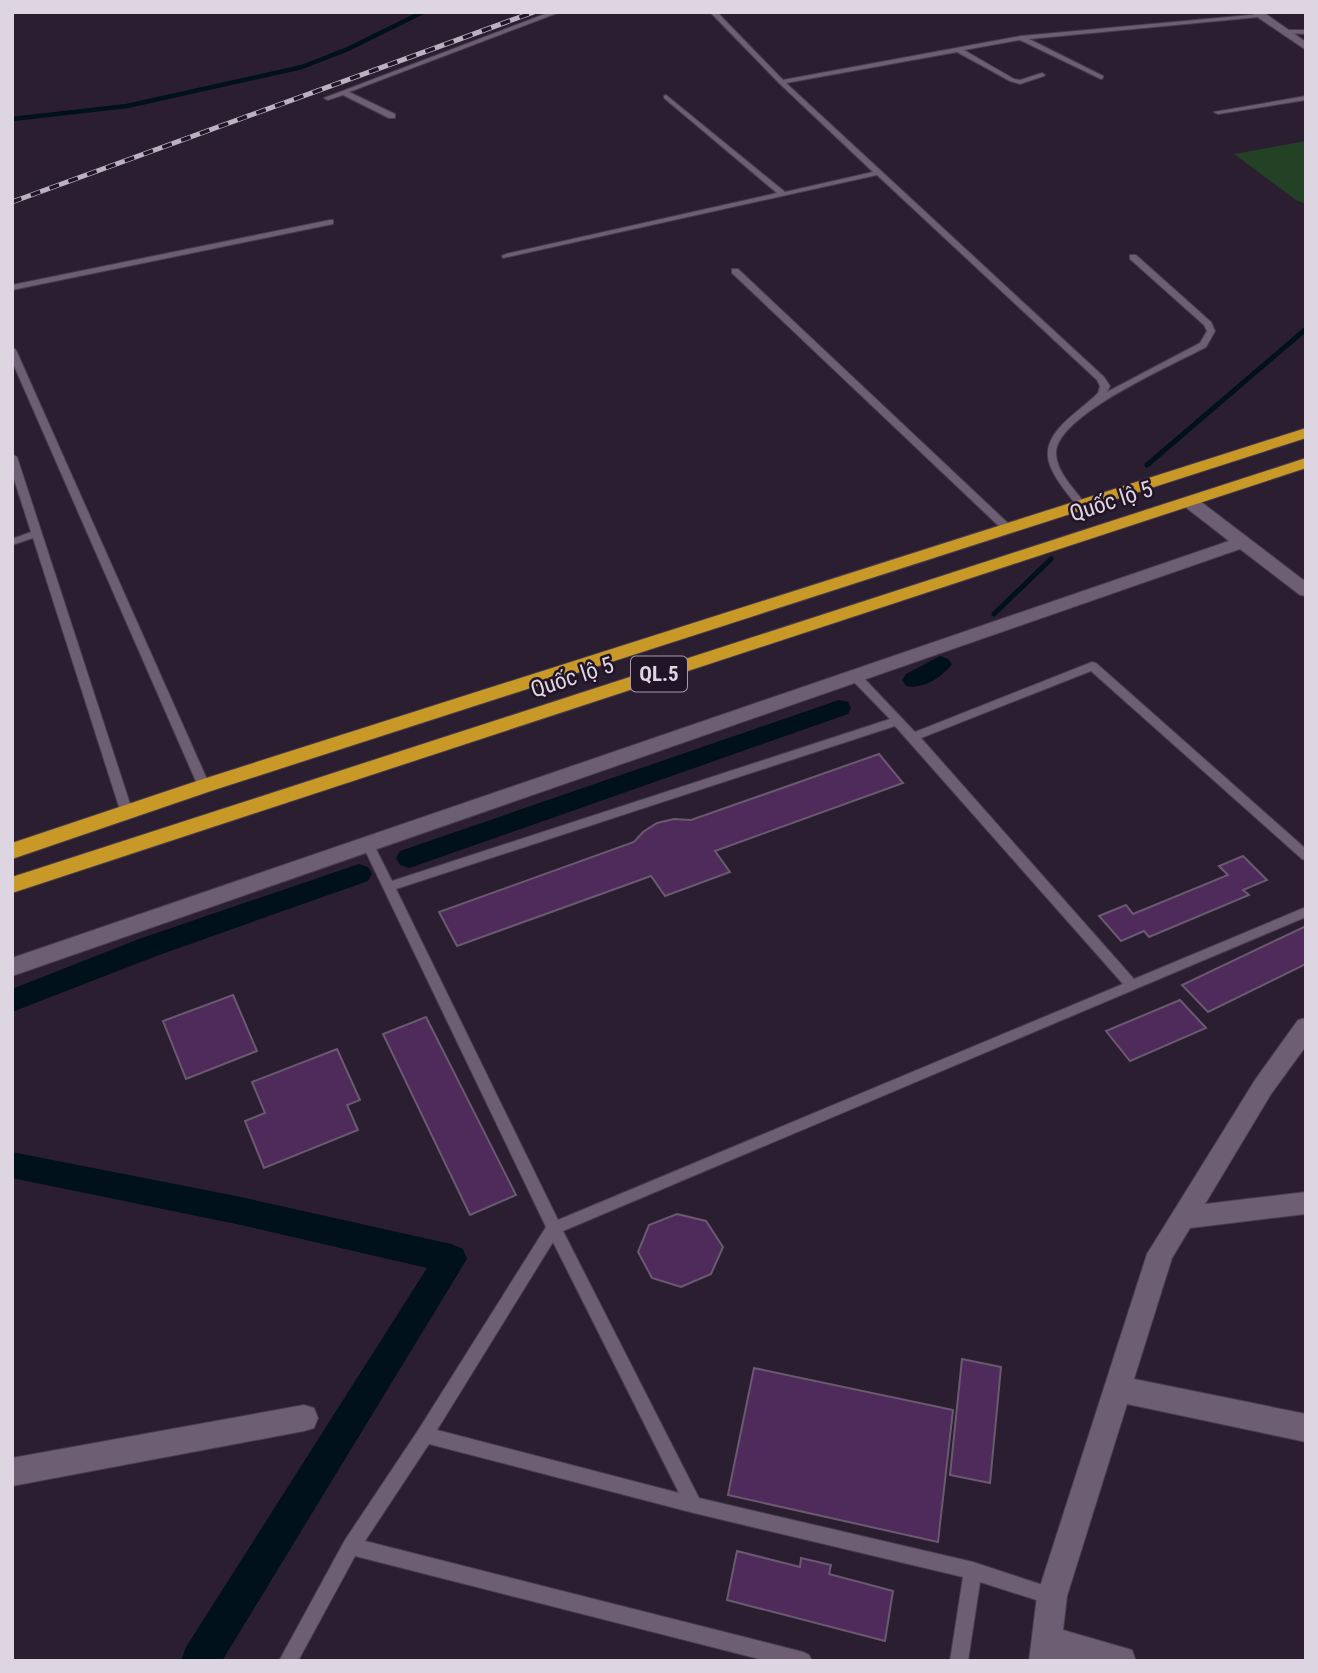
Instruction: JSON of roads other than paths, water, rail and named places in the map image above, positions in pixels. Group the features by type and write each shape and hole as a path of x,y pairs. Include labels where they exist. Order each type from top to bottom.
{"highway":[{"name":"Quốc lộ 5","path":"12,851 204,786 1306,433"},
{"name":"Quốc lộ 5","path":"12,885 1306,463"}],"street":[{"path":"1257,14 1306,47"},
{"path":"1190,502 1306,591"},
{"path":"12,967 1242,542"},
{"path":"1121,1661 1045,1651 1052,1596 1160,1254 1263,1087 1306,1027"},
{"path":"1182,1218 1306,1203"},
{"path":"1118,1389 1306,1428"},
{"path":"12,1472 304,1418"}],"lane":[{"path":"328,98 557,12"},
{"path":"713,12 781,82 1101,379 1105,386 1097,401"},
{"path":"781,82 1021,38 1257,14"},
{"path":"1283,32 1306,32"},
{"path":"1021,38 1101,77"},
{"path":"957,49 1012,80 1020,82 1042,75"},
{"path":"344,92 392,116"},
{"path":"666,97 783,194"},
{"path":"1218,112 1306,98"},
{"path":"506,256 878,173"},
{"path":"12,288 330,222"},
{"path":"1080,504 1053,462 1051,452 1060,433 1097,401 1203,345 1211,331 1208,324 1133,257"},
{"path":"736,271 1007,528"},
{"path":"12,350 204,786"},
{"path":"12,457 127,813"},
{"path":"12,542 38,533"},
{"path":"913,737 1092,666 1306,856"},
{"path":"855,676 913,737 1132,986"},
{"path":"390,886 897,720"},
{"path":"368,845 554,1228 694,1505"},
{"path":"288,1661 351,1546 425,1435 554,1228 1306,912"},
{"path":"425,1435 694,1505 973,1571 1052,1596"},
{"path":"351,1546 803,1661"},
{"path":"960,1661 973,1571"}],"waterway":[{"path":"12,119 127,106 302,67 348,49 423,12"},
{"path":"1147,465 1306,329"},
{"path":"994,614 1051,559"},
{"path":"914,680 940,664"},
{"path":"409,858 839,708"},
{"path":"12,1001 149,947 359,874"},
{"path":"12,1165 241,1211 451,1259 200,1661"}],"railway":[{"path":"12,202 534,12"}]}
